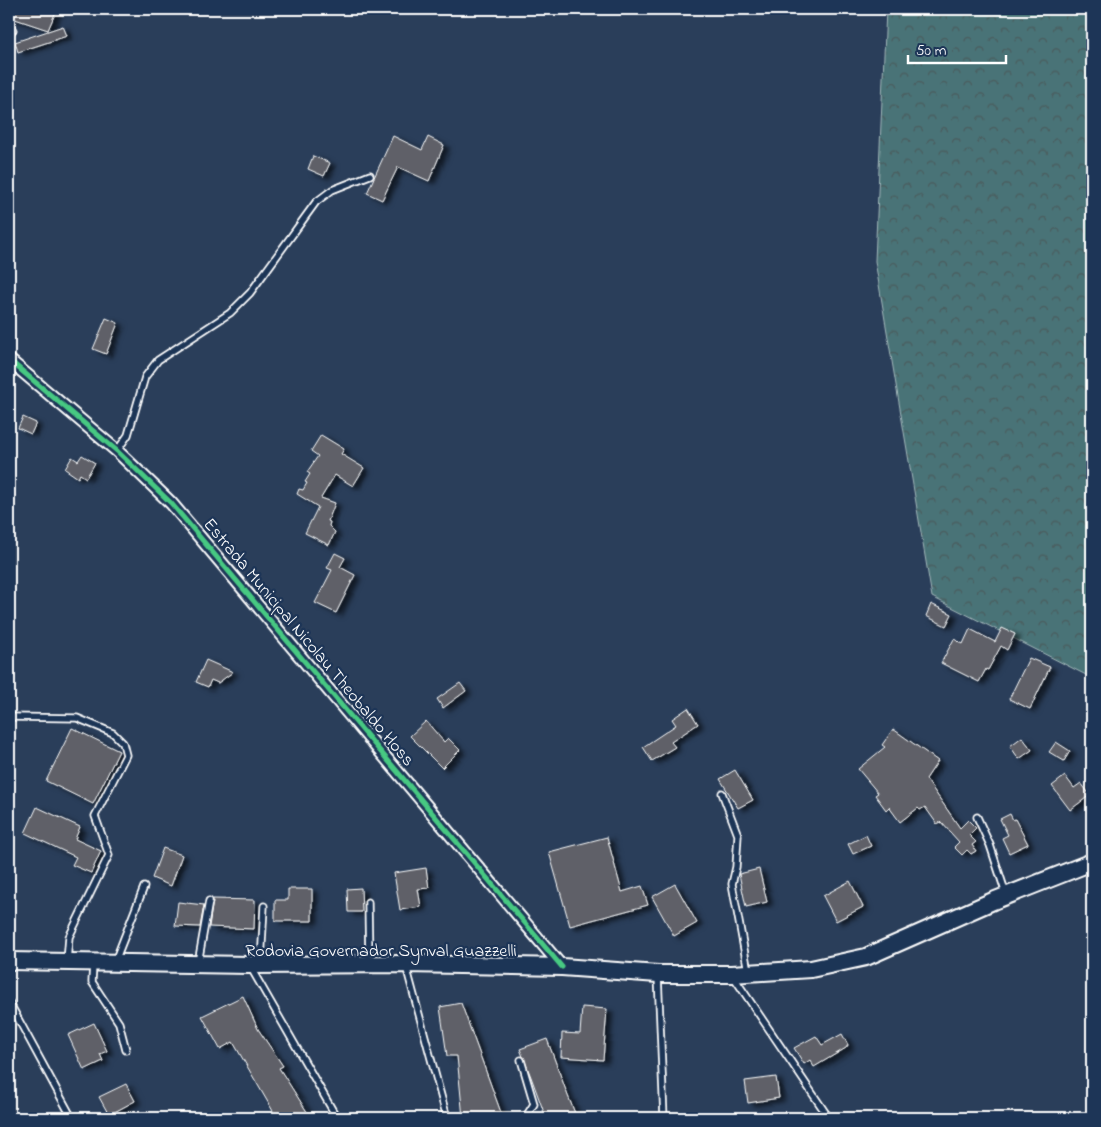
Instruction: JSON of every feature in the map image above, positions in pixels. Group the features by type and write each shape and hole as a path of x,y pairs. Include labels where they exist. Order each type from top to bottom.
{"main road":[{"name":"Rodovia Governador Synval Guazzelli","path":"9,961 198,965 405,964 562,967 658,974 732,974 811,969 866,958 1007,896 1092,862"}],"street":[{"name":"Estrada Municipal Nicolau Theobaldo Hoss","path":"9,360 118,451 178,511 562,967"}],"lane":[{"path":"118,451 128,435 145,377 158,360 230,313 250,293 316,202 332,190 370,175"},
{"path":"9,717 77,718 113,733 123,743 126,755 95,816 108,855 69,937 67,962"},
{"path":"722,793 738,835 736,867 732,884 748,973"},
{"path":"977,817 990,845 1007,896"},
{"path":"114,963 144,887"},
{"path":"198,965 209,901"},
{"path":"368,902 369,964"},
{"path":"264,906 255,965 337,1118"},
{"path":"93,963 92,982 119,1023 126,1050"},
{"path":"405,964 448,1118"},
{"path":"658,974 664,1118"},
{"path":"732,974 829,1118"},
{"path":"9,1002 72,1118"},
{"path":"521,1060 534,1104 524,1118"}],"green space":[{"path":"886,9 1092,9 1092,678 932,597 875,261"}],"building":[{"path":"9,9 57,9 48,30 9,17"},
{"path":"63,26 67,36 18,52 15,42"},
{"path":"393,136 422,150 428,137 444,145 429,181 398,167 382,200 367,193"},
{"path":"313,156 330,163 324,176 308,169"},
{"path":"106,318 118,323 106,354 93,349"},
{"path":"23,417 36,423 31,434 18,428"},
{"path":"321,435 344,449 341,454 364,468 353,486 335,475 321,498 335,503 328,521 330,522 329,526 335,532 329,545 305,533 318,507 297,494 299,489 303,490 307,483 305,482 310,474 307,472 318,456 311,451"},
{"path":"82,455 95,463 86,478 80,474 78,478 65,469 72,457 78,461"},
{"path":"335,553 345,558 340,567 355,575 336,613 315,603 332,570 327,568"},
{"path":"931,604 952,614 946,626 926,616"},
{"path":"1002,628 1015,634 1007,650 1001,646 979,682 941,663 954,639 963,644 970,629 995,642"},
{"path":"1029,658 1050,667 1030,709 1009,699"},
{"path":"206,660 233,672 218,683 211,680 208,687 196,682"},
{"path":"460,683 466,691 443,708 437,699"},
{"path":"688,708 698,724 671,742 675,747 652,761 643,747 676,725 672,719"},
{"path":"426,721 444,742 448,738 460,750 442,768 410,736"},
{"path":"72,728 119,751 93,804 46,781"},
{"path":"893,729 938,761 926,779 960,828 968,820 976,828 969,835 976,842 972,845 976,851 971,854 967,850 962,855 954,847 959,842 941,822 937,824 925,807 920,810 918,808 900,822 889,807 886,810 875,795 878,793 858,769 885,747 882,745"},
{"path":"1022,737 1032,750 1019,759 1010,746"},
{"path":"1056,742 1070,751 1064,761 1049,752"},
{"path":"735,770 753,800 738,808 720,779"},
{"path":"1065,776 1074,788 1081,783 1090,795 1070,810 1052,786"},
{"path":"37,807 80,827 75,839 101,851 91,873 72,865 76,857 25,833"},
{"path":"1010,814 1013,820 1015,819 1028,844 1009,853 1002,838 1008,835 1000,819"},
{"path":"866,835 871,846 853,854 848,844"},
{"path":"607,837 622,892 642,886 648,905 570,926 549,852"},
{"path":"163,848 182,855 171,886 152,878"},
{"path":"426,868 429,888 418,889 421,907 400,910 394,873"},
{"path":"759,869 767,902 746,907 739,874"},
{"path":"850,881 863,907 836,921 823,896"},
{"path":"675,884 697,923 674,936 652,897"},
{"path":"361,888 362,912 348,912 347,889"},
{"path":"288,889 312,889 312,921 275,921 275,900 288,900"},
{"path":"213,899 255,900 254,929 209,927"},
{"path":"178,902 204,905 200,927 175,926"},
{"path":"243,996 258,1029 283,1066 279,1068 311,1118 277,1118 233,1042 220,1049 202,1016"},
{"path":"461,1003 503,1118 463,1118 457,1056 447,1056 440,1007"},
{"path":"582,1007 607,1009 603,1060 561,1057 562,1033 580,1034"},
{"path":"94,1023 107,1051 100,1054 103,1061 84,1070 68,1035"},
{"path":"842,1034 848,1045 846,1048 814,1067 810,1060 804,1064 794,1048 816,1036 822,1045"},
{"path":"547,1039 577,1118 546,1118 520,1049"},
{"path":"776,1077 779,1098 748,1103 745,1081"},
{"path":"126,1084 135,1101 109,1115 99,1097"}],"cycle path":[{"path":"9,360 117,451 171,503 562,967"}]}
